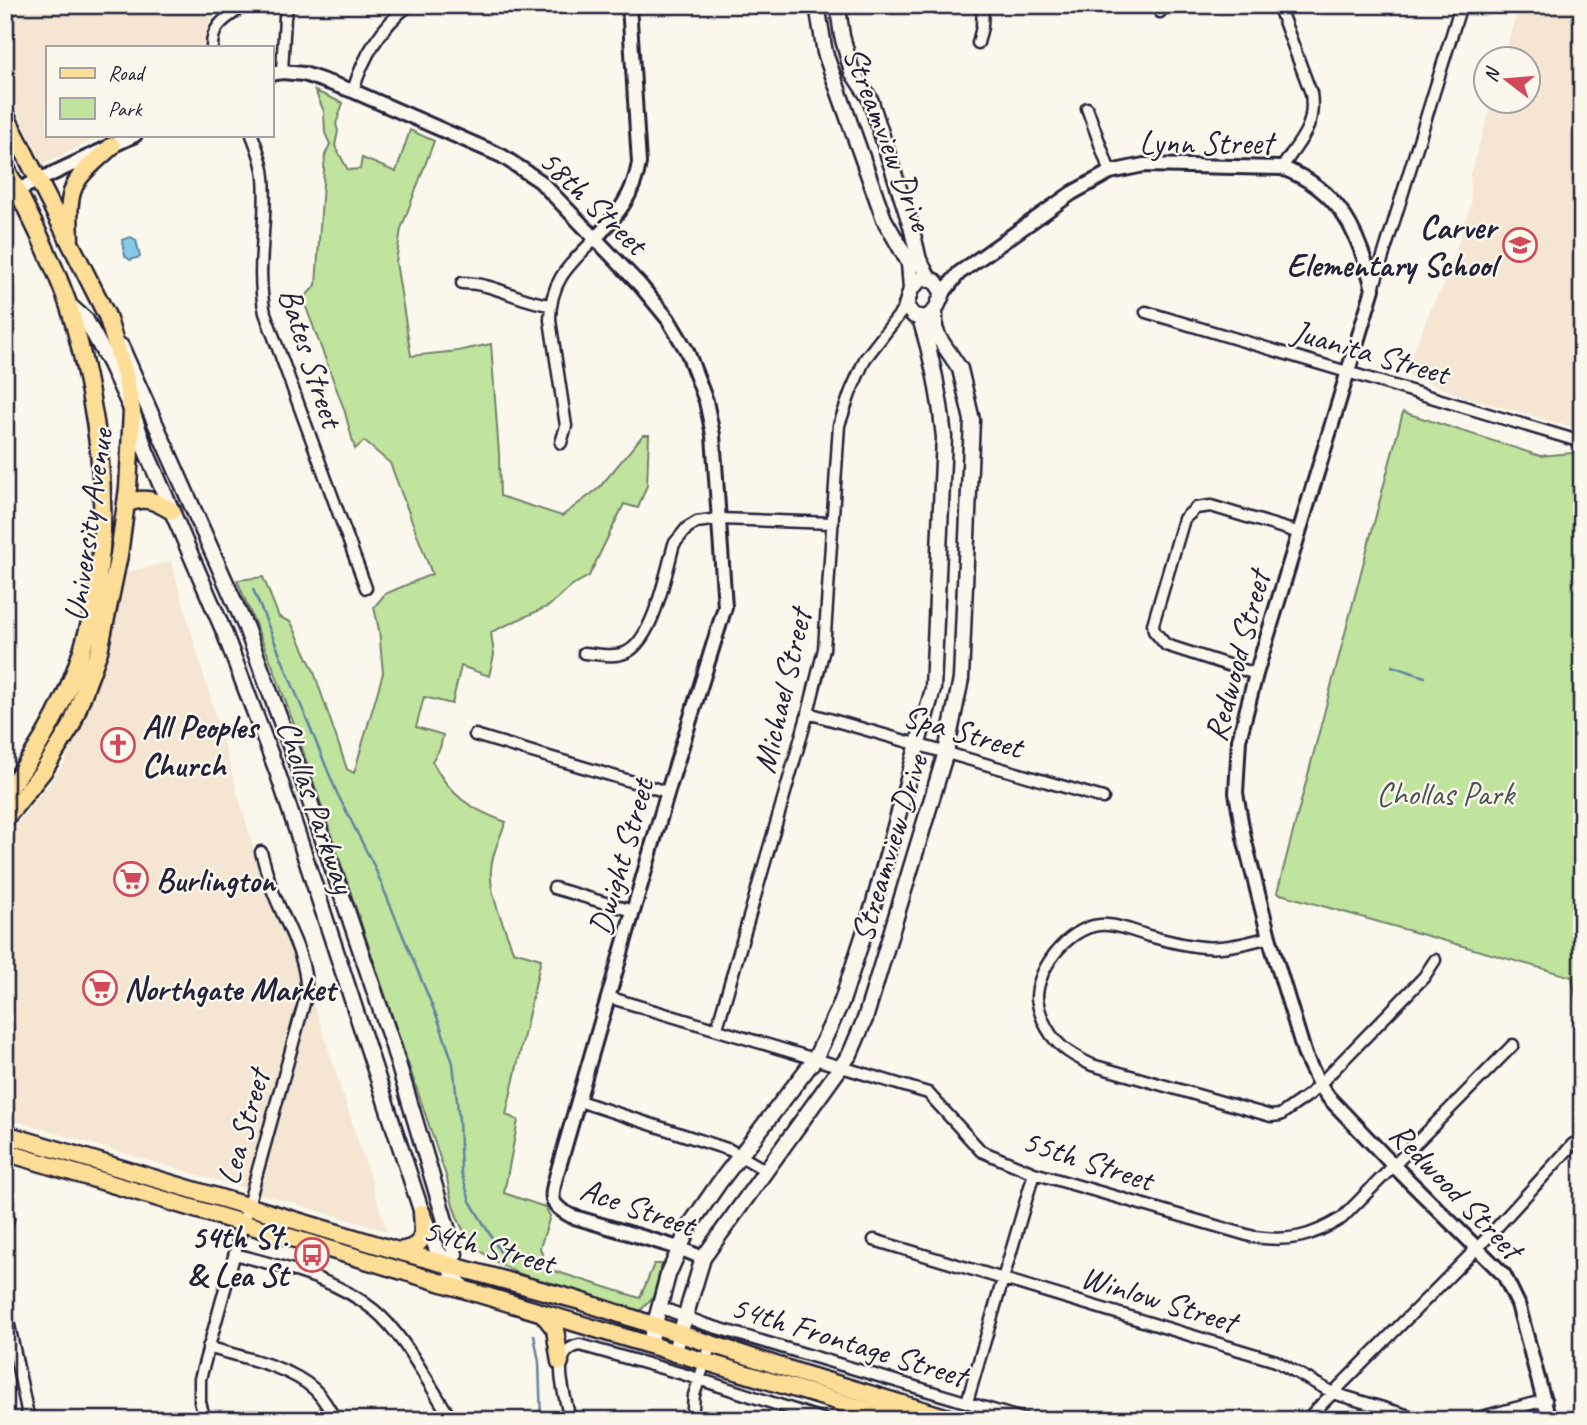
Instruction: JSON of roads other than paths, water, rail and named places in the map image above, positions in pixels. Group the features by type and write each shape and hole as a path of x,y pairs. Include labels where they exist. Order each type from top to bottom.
{"main road":[{"name":"Streamview Drive","path":"817,5 825,53 884,219 909,263 911,289"},
{"name":"Streamview Drive","path":"842,5 839,15 842,36 852,72 870,99 911,226 919,260 931,279"},
{"name":"University Avenue","path":"5,114 107,316 115,337 132,411 120,555 109,612 88,685 71,727 44,770 5,819"},
{"path":"70,244 68,209 76,180 112,146"},
{"name":"University Avenue","path":"5,166 11,193 51,258 67,303 83,360 102,468 101,570 85,644 74,674 33,755 5,793"},
{"path":"931,279 940,286 943,293 935,311 926,318 914,314 911,289 918,281 931,279"},
{"name":"Chollas Parkway","path":"67,303 86,320 132,411 146,451 224,632 278,774 422,1213 437,1250 464,1290"},
{"name":"Streamview Drive","path":"674,1353 703,1258 842,1067 865,1019 946,752 961,679 972,420 970,401 960,369 935,328 935,311"},
{"name":"Streamview Drive","path":"649,1346 668,1275 699,1210 815,1059 842,1001 873,906 918,744 935,676 944,436 942,404 928,342 914,314"},
{"name":"Chollas Parkway","path":"107,316 141,387 246,628 302,778 392,1043 447,1220 455,1254 448,1265"},
{"path":"126,503 137,498 149,500 172,511"},
{"name":"54th Street","path":"8,1138 577,1300 955,1420"},
{"name":"54th Street","path":"5,1152 900,1420"},
{"path":"398,1251 419,1244 424,1229 422,1213"},
{"path":"543,1314 555,1329 560,1362"}],"street":[{"path":"212,46 218,24 245,5"},
{"path":"276,73 288,5"},
{"path":"353,91 373,43 394,17 409,5"},
{"path":"561,443 566,426 550,320 555,288 562,272 627,201 639,163 629,5"},
{"path":"978,43 983,5"},
{"path":"1278,5 1312,102 1308,128 1282,168"},
{"name":"Redwood Street","path":"1461,5 1256,674 1239,740 1236,793 1244,838 1269,937 1305,1055 1319,1084 1393,1165 1504,1275 1518,1304 1546,1400 1549,1420"},
{"name":"58th Street","path":"276,73 304,74 353,91 514,163 540,181 596,237 668,319 694,367 706,401 711,427 719,519"},
{"path":"1087,108 1110,172"},
{"path":"11,193 133,136"},
{"name":"Bates Street","path":"252,136 264,176 260,289 265,313 366,589"},
{"name":"Lynn Street","path":"943,293 959,272 1072,193 1110,172 1144,165 1282,168 1303,176 1330,196 1342,211 1359,248 1373,289"},
{"name":"Lynn Street","path":"931,279 959,272"},
{"path":"462,283 481,283 535,303 551,305"},
{"name":"Juanita Street","path":"1146,312 1575,440 1582,439"},
{"name":"Michael Street","path":"717,1028 824,649 836,450 843,410 865,359 891,328 914,314"},
{"path":"1256,674 1166,645 1158,636 1153,624 1184,519 1196,508 1211,506 1300,533"},
{"path":"584,653 616,655 627,652 638,644 648,630 674,544 681,532 697,523 719,519 833,523"},
{"name":"Dwight Street","path":"556,1208 552,1201 552,1189 667,792 725,607 719,519"},
{"name":"Spa Street","path":"808,713 1103,798"},
{"path":"475,735 667,792"},
{"name":"Lea Street","path":"205,1420 199,1386 208,1347 306,996 307,984 302,960 272,888 261,852"},
{"path":"554,888 633,911"},
{"path":"1269,937 1228,948 1209,949 1182,945 1106,924 1087,928 1070,938 1053,955 1042,975 1037,997 1047,1029 1056,1044 1072,1056 1092,1065 1271,1116 1280,1115 1310,1094 1424,977 1435,960"},
{"name":"55th Street","path":"608,997 929,1093 981,1151 1034,1173 1254,1237 1279,1241 1322,1230 1342,1218 1513,1045"},
{"path":"579,1101 741,1155 765,1170"},
{"path":"1306,1420 1476,1248 1573,1144"},
{"path":"967,1402 1034,1173"},
{"name":"Ace Street","path":"556,1208 570,1216 679,1248 703,1258"},
{"name":"Winlow Street","path":"874,1240 1276,1361 1333,1393 1423,1420"},
{"path":"235,1254 328,1283 376,1311 395,1332 452,1420"},
{"path":"5,1306 29,1420"},
{"name":"54th Frontage Street","path":"660,1307 698,1322 1026,1420"},
{"path":"692,1420 692,1404 711,1344"},
{"path":"570,1420 560,1362 567,1350 575,1345 584,1345 699,1379 825,1420"},
{"path":"208,1347 284,1371 304,1381 323,1399 336,1420"},
{"path":"1470,1420 1546,1400"}],"water":[{"path":"131,237 136,240 140,257 130,260 125,256 122,240"}],"waterway":[{"path":"253,589 337,793 374,866 439,1022 453,1063 461,1172 470,1201 501,1253"},
{"path":"1392,666 1425,677"},
{"path":"534,1335 539,1362 541,1420"}],"place":[{"name":"Carver Elementary School","path":"1520,245"},
{"name":"All Peoples Church","path":"118,745"},
{"name":"Burlington","path":"131,879"},
{"name":"Northgate Market","path":"100,988"},
{"name":"54th St. & Lea St","path":"312,1255"}],"park label":[{"name":"Chollas Park","path":"1445,793"}]}
